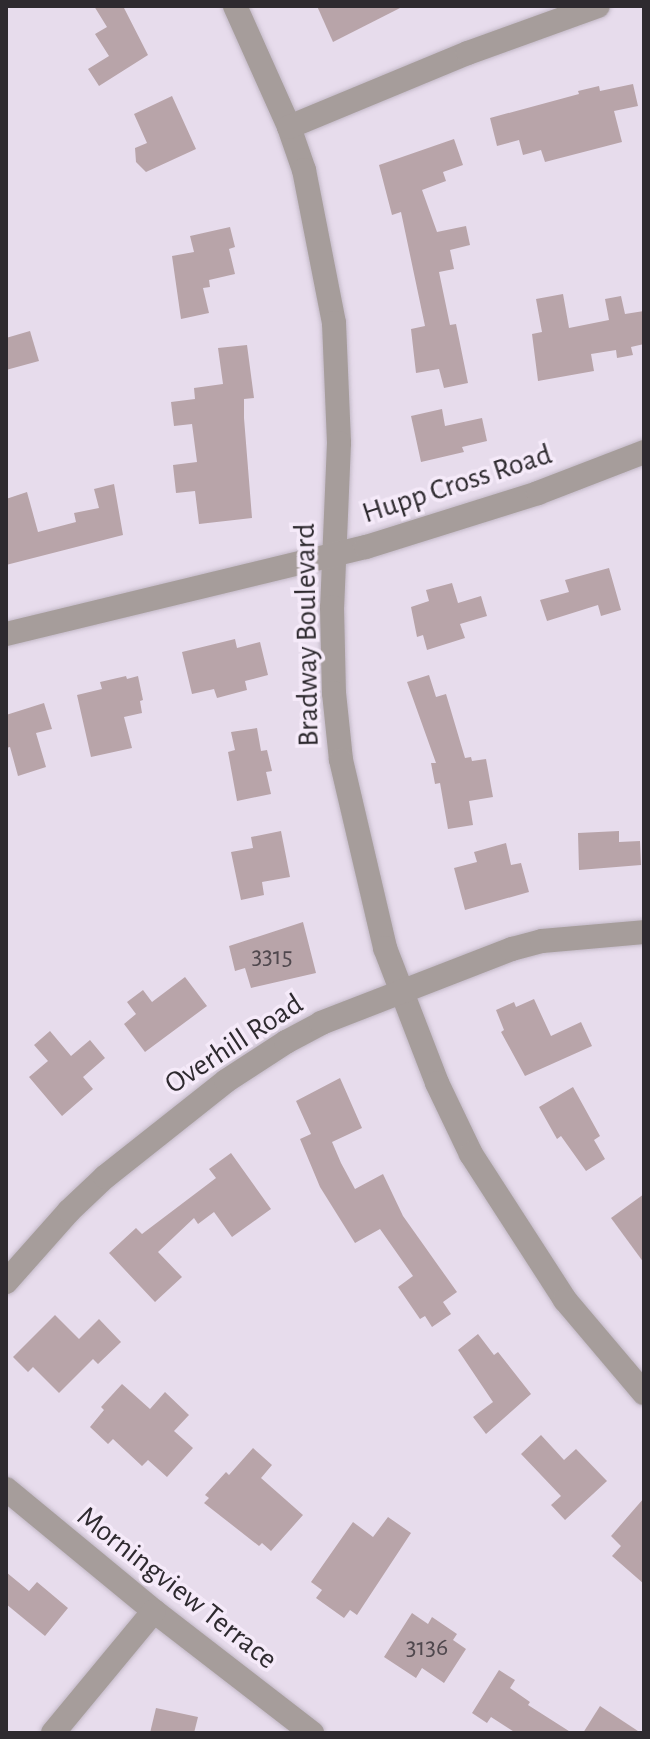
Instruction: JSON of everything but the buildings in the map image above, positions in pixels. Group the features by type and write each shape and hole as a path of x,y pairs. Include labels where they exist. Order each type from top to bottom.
{"street":[{"name":"Bradway Boulevard","path":"235,6 289,127 316,220 334,323 338,375 334,693 341,760 374,911 400,992 453,1117 500,1201 565,1300 644,1393"},
{"path":"289,127 589,7"},
{"name":"Hupp Cross Road","path":"6,634 335,555 538,493 644,452"},
{"name":"Overhill Road","path":"6,1282 69,1211 105,1177 226,1081 321,1023 542,941 644,932"},
{"name":"Morningview Terrace","path":"6,1489 154,1611 312,1733"},
{"path":"53,1733 154,1611"}]}
